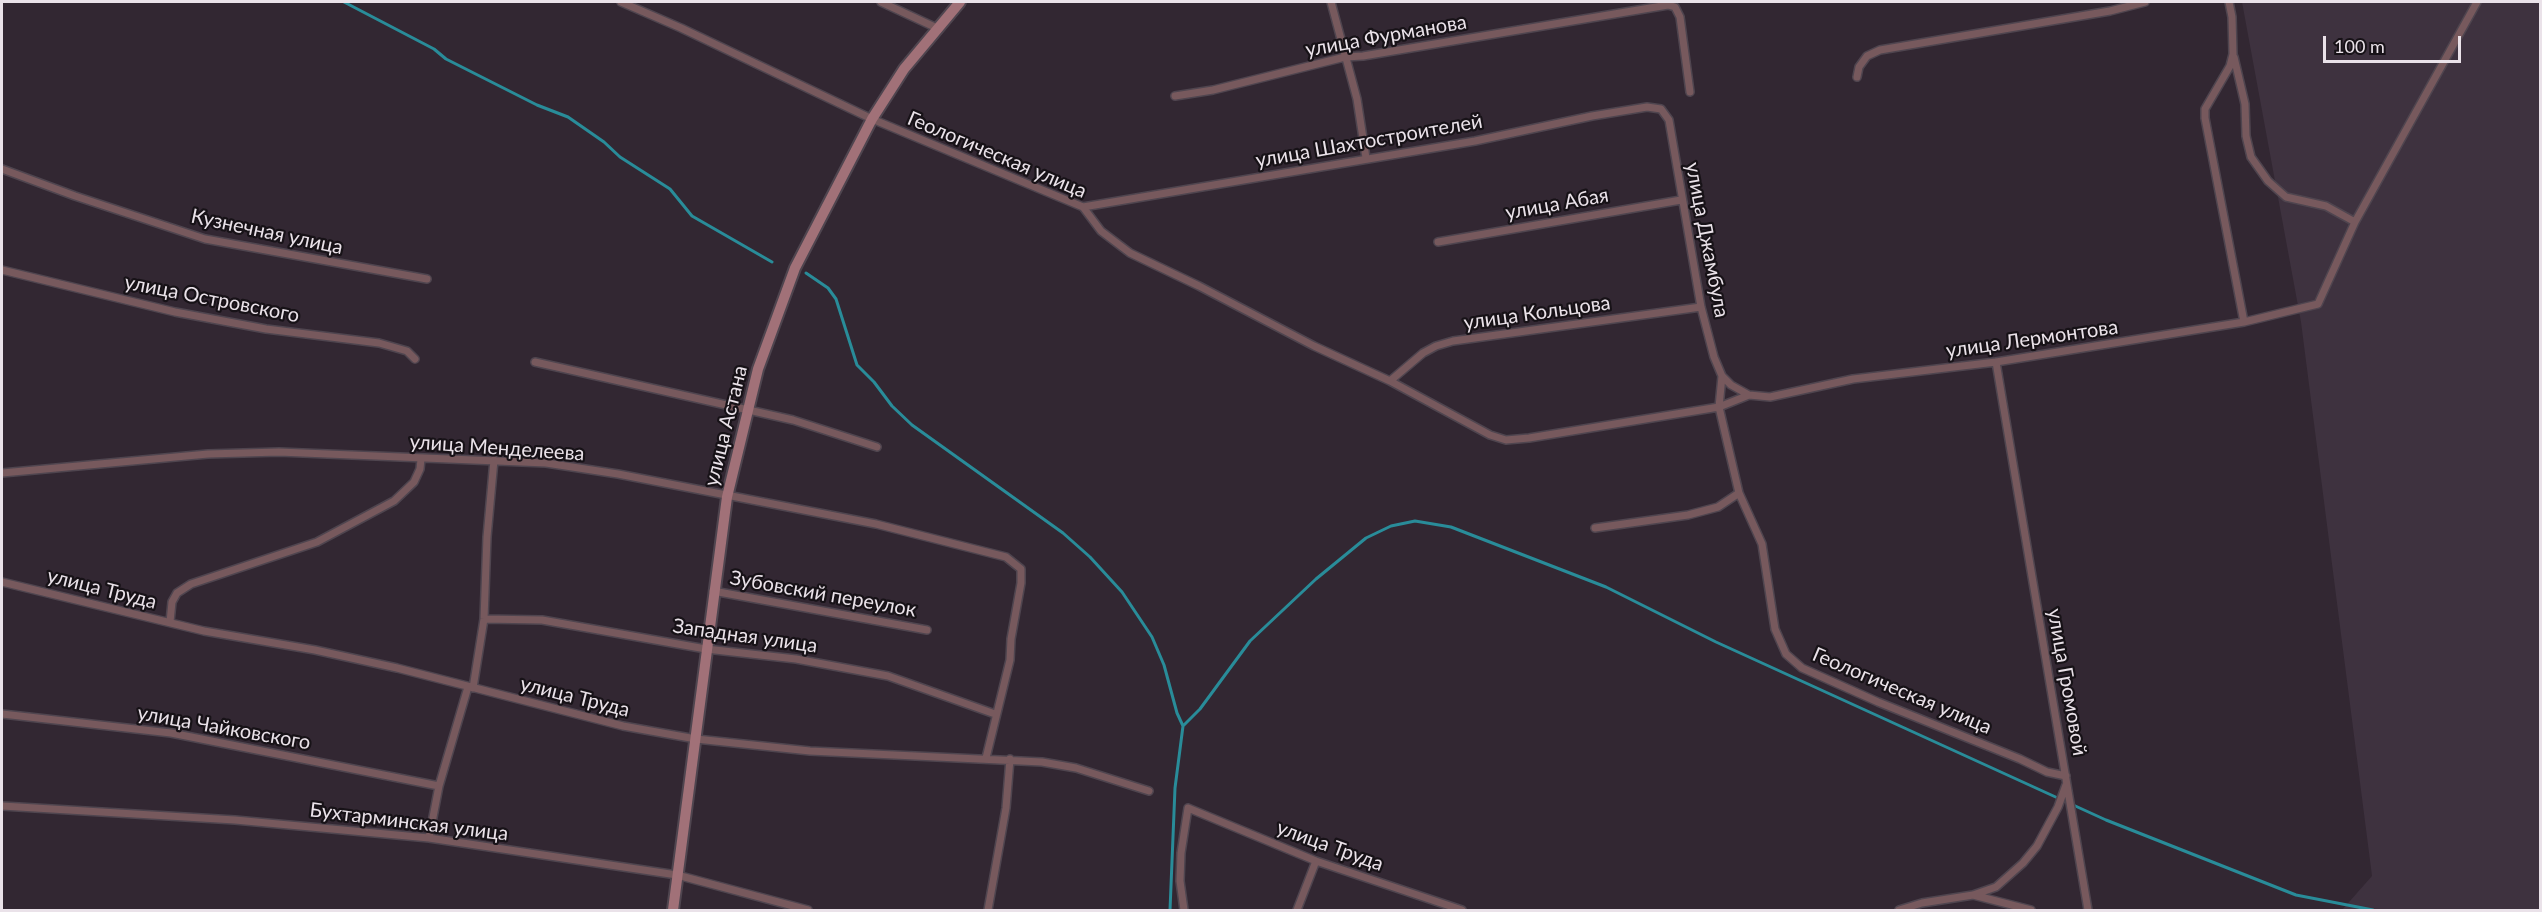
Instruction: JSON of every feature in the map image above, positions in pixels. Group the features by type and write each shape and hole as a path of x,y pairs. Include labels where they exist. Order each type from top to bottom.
{"street":[{"name":"Геологическая улица","path":"621,2 872,119 1083,207 1101,231 1130,253 1314,346 1390,381 1490,435 1506,440"},
{"path":"881,2 939,29"},
{"name":"улица Астана","path":"673,910 727,497 758,369 795,268 872,119 904,69 960,2"},
{"path":"1330,2 1357,99 1366,158"},
{"path":"1857,76 1859,67 1867,56 1880,50 2110,11 2145,2"},
{"path":"2229,2 2232,17 2233,54 2245,104 2246,136 2252,157 2268,181 2286,197 2326,207 2355,222 2477,2"},
{"name":"улица Фурманова","path":"1175,96 1213,90 1345,57 1363,56 1645,7 1668,5 1675,7 1680,17 1690,92"},
{"path":"2233,54 2230,66 2205,109 2205,118 2244,322"},
{"name":"улица Шахтостроителей","path":"1083,207 1475,141 1603,114 1647,107 1661,110"},
{"name":"улица Джамбула","path":"1661,110 1669,120 1701,307 1714,357 1722,376 1731,385"},
{"name":"Кузнечная улица","path":"2,169 75,196 206,239 427,279"},
{"name":"улица Абая","path":"1438,242 1681,200"},
{"name":"улица Лермонтова","path":"1731,385 1749,395 1770,397 1853,379 1996,362 2244,322 2318,304 2355,222"},
{"name":"улица Островского","path":"2,270 175,312 266,328 379,343 406,351 415,359"},
{"name":"улица Кольцова","path":"1390,381 1423,353 1453,341 1701,307"},
{"path":"535,362 793,420 877,447"},
{"name":"улица Громовой","path":"1899,910 1922,903 1973,895 1996,887 2023,863 2049,827 2066,779 1996,362"},
{"name":"улица Джамбула","path":"1722,376 1719,407 1739,493"},
{"name":"улица Лермонтова","path":"1506,440 1719,407 1749,395"},
{"name":"улица Менделеева","path":"2,473 208,454 279,452 546,463 708,491 727,497 876,524 998,554 1021,569 1010,660 995,714"},
{"path":"170,622 172,602 177,593 191,584 317,542 394,501 414,482 420,470 421,459"},
{"path":"429,838 439,786 470,687 484,619 487,537 494,460"},
{"name":"Геологическая улица","path":"1739,493 1762,544 1775,629 1786,654 1802,668 2066,779"},
{"path":"1595,528 1688,515 1718,507 1739,493"},
{"name":"улица Труда","path":"2,582 245,639 315,650 397,668 623,726 696,739 810,751 1010,759 1076,768 1149,791"},
{"name":"Зубовский переулок","path":"713,591 927,630"},
{"name":"Западная улица","path":"484,619 542,620 706,649 796,659 888,676 995,714"},
{"name":"улица Чайковского","path":"2,714 171,733 439,786"},
{"path":"986,758 995,714"},
{"path":"988,910 1000,855 1010,759"},
{"path":"2066,779 2088,910"},
{"name":"Бухтарминская улица","path":"2,806 235,820 429,838 677,876 808,910"},
{"name":"улица Труда","path":"1184,910 1180,881 1180,854 1188,808 1316,861 1462,910"},
{"path":"1297,910 1316,861"},
{"path":"1973,895 2031,910"}],"shaded area":[{"path":"2242,2 2540,2 2540,910 2342,910 2372,876 2301,322"}],"waterway":[{"path":"344,2 434,49 446,59 537,105 568,117 604,142 620,157 670,189 692,216 772,262"},
{"path":"806,273 828,288 836,299 857,365 874,382 892,406 912,425 1063,533 1090,557 1122,592 1152,637 1164,665 1177,713 1183,726"},
{"path":"1170,910 1175,788 1183,726 1200,709 1250,641 1316,579 1366,538 1391,526 1415,521 1451,527 1606,587 1716,642 2106,820 2296,895 2373,910"}]}
